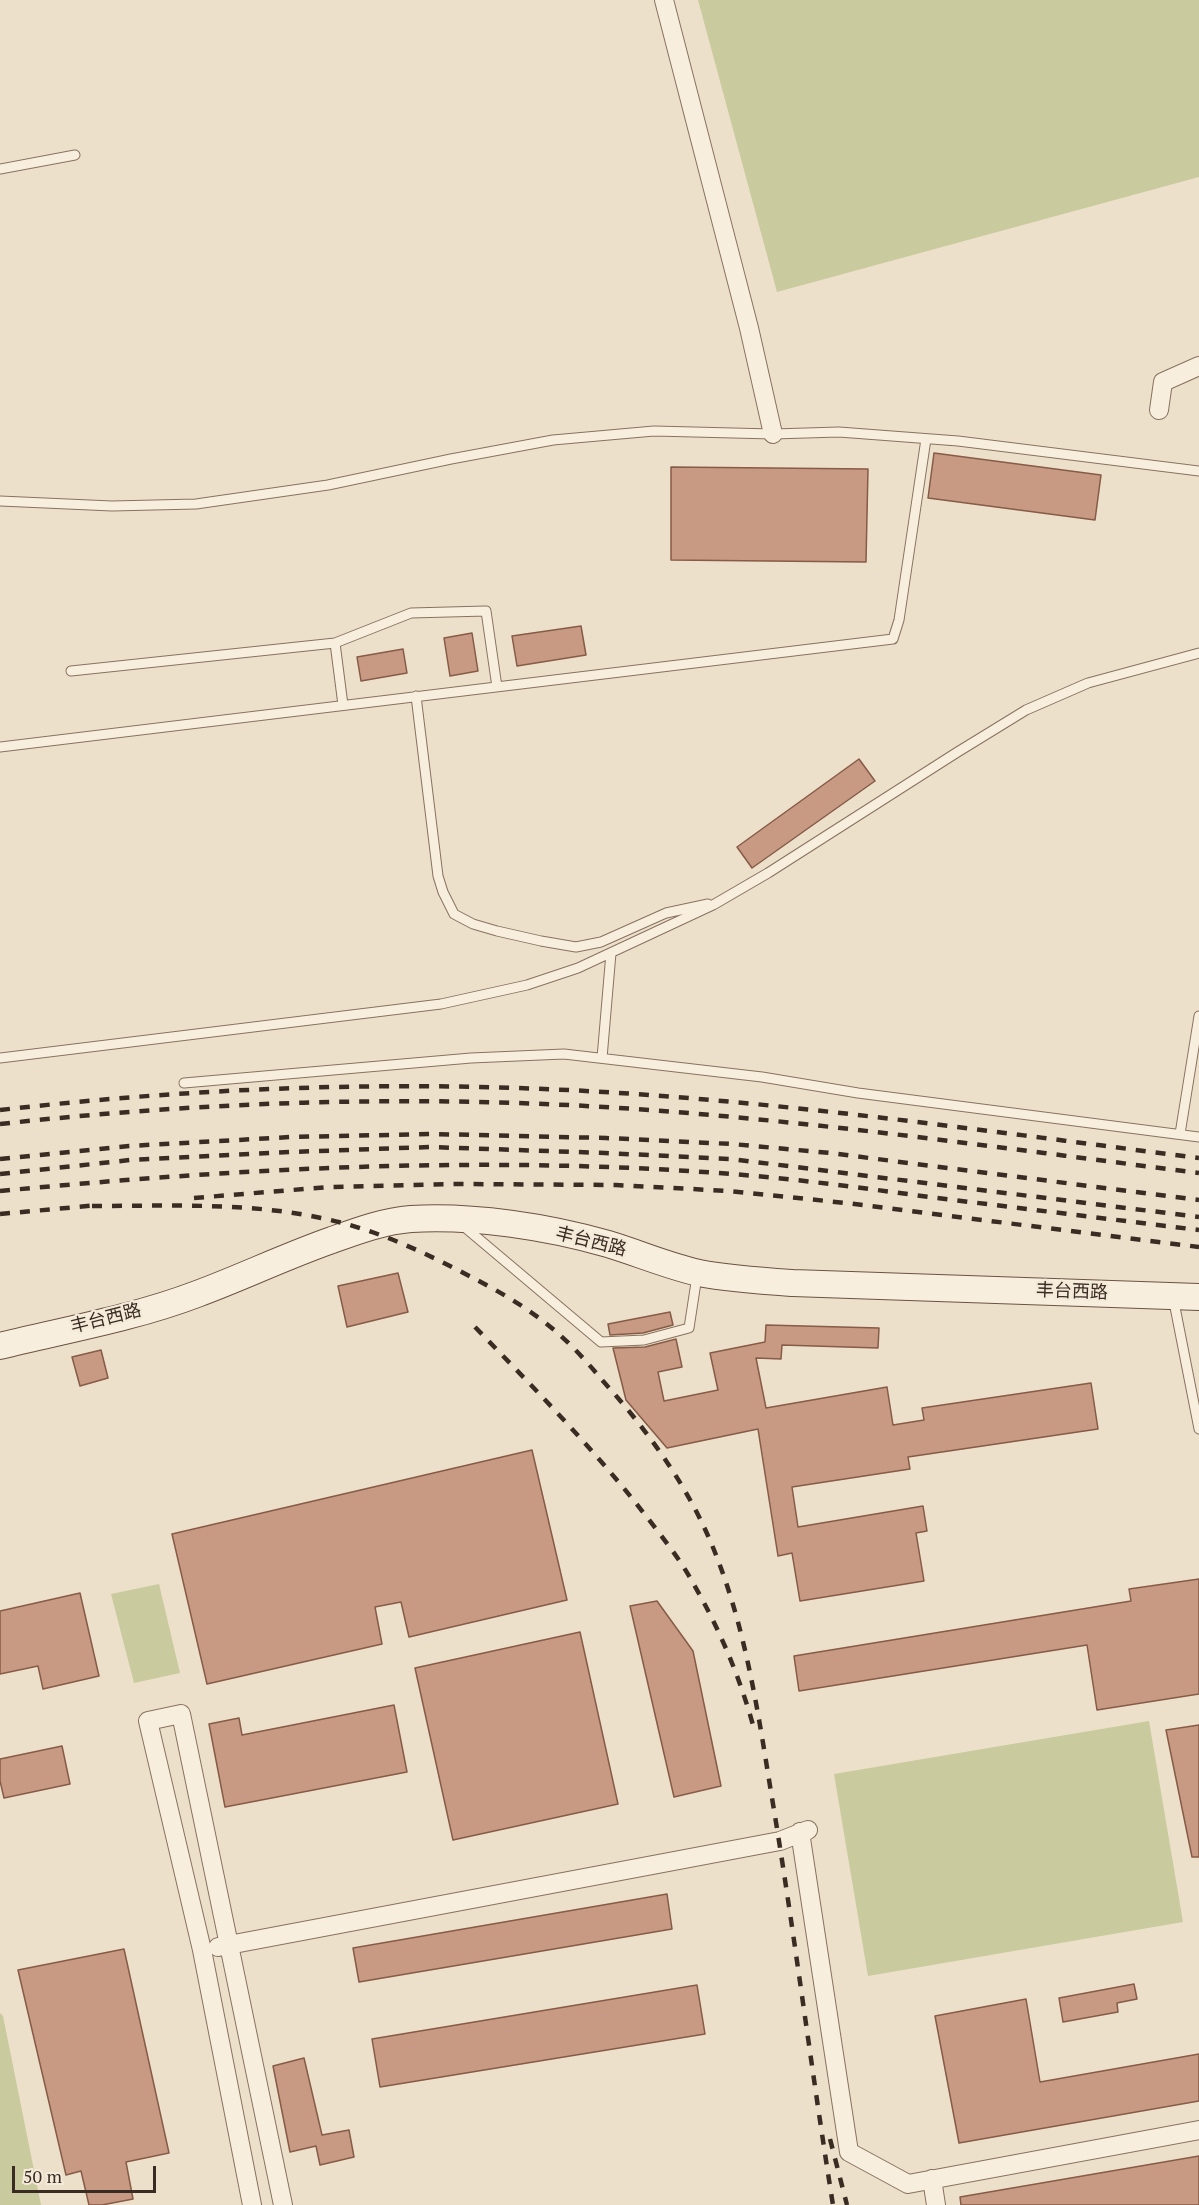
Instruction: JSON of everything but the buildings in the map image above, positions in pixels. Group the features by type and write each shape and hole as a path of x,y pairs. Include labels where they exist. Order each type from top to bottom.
{"main road":[{"name":"丰台西路","path":"0,1346 135,1313 196,1294 288,1256 362,1229 409,1219 455,1219 567,1234 609,1244 697,1272 742,1280 1199,1297"}],"street":[{"path":"664,0 749,328 773,434"},
{"path":"1159,410 1162,382 1199,366"},
{"path":"252,2205 202,1950 148,1721 181,1714 283,2205"},
{"path":"202,1950 780,1841 804,1831 849,2152 908,2184 1199,2130"},
{"path":"932,2179 936,2205"}],"lane":[{"path":"0,170 75,155"},
{"path":"0,501 112,506 196,504 328,485 553,440 654,431 773,434 839,432 1083,455 1199,471"},
{"path":"0,747 893,639 899,620 926,439"},
{"path":"71,671 335,643 411,613 486,611 497,687"},
{"path":"335,643 343,705"},
{"path":"0,1058 441,1004 527,985 578,968 713,905 1026,711 1088,683 1199,653"},
{"path":"416,696 438,876 442,892 454,914 473,924 496,931 576,947 601,942 666,913 704,903 713,905"},
{"path":"602,1058 611,953"},
{"path":"1180,1134 1199,1016"},
{"path":"184,1083 471,1058 564,1054 762,1077 858,1093 1199,1137"},
{"path":"455,1219 601,1342 644,1340 689,1328 697,1272"},
{"path":"1172,1295 1199,1429"}],"green space":[{"path":"698,0 1199,0 1199,177 777,292"},
{"path":"159,1584 180,1673 134,1683 111,1594"},
{"path":"1149,1721 1183,1922 868,1976 834,1774"},
{"path":"0,2013 3,2016 41,2205 0,2205"}],"railway":[{"path":"0,1110 226,1091 377,1086 528,1088 753,1104 976,1129 1199,1158"},
{"path":"0,1124 75,1116 226,1106 377,1101 528,1103 753,1119 976,1144 1199,1173"},
{"path":"0,1159 129,1146 291,1137 432,1134 606,1138 732,1144 830,1153 1199,1200"},
{"path":"0,1174 130,1160 430,1147 605,1153 731,1159 1199,1217"},
{"path":"0,1191 273,1171 456,1165 548,1165 639,1168 805,1181 1199,1230"},
{"path":"194,1198 329,1187 458,1184 616,1185 729,1191 846,1203 1199,1247"},
{"path":"0,1214 99,1205"},
{"path":"92,1206 207,1206 264,1209 321,1218 400,1243 485,1284 544,1322 585,1361 652,1441 681,1485 706,1531 726,1584 743,1642 756,1702 779,1843 833,2205"},
{"path":"475,1327 606,1467 677,1557 720,1635 735,1670 753,1725"},
{"path":"830,2139 847,2205"}]}
